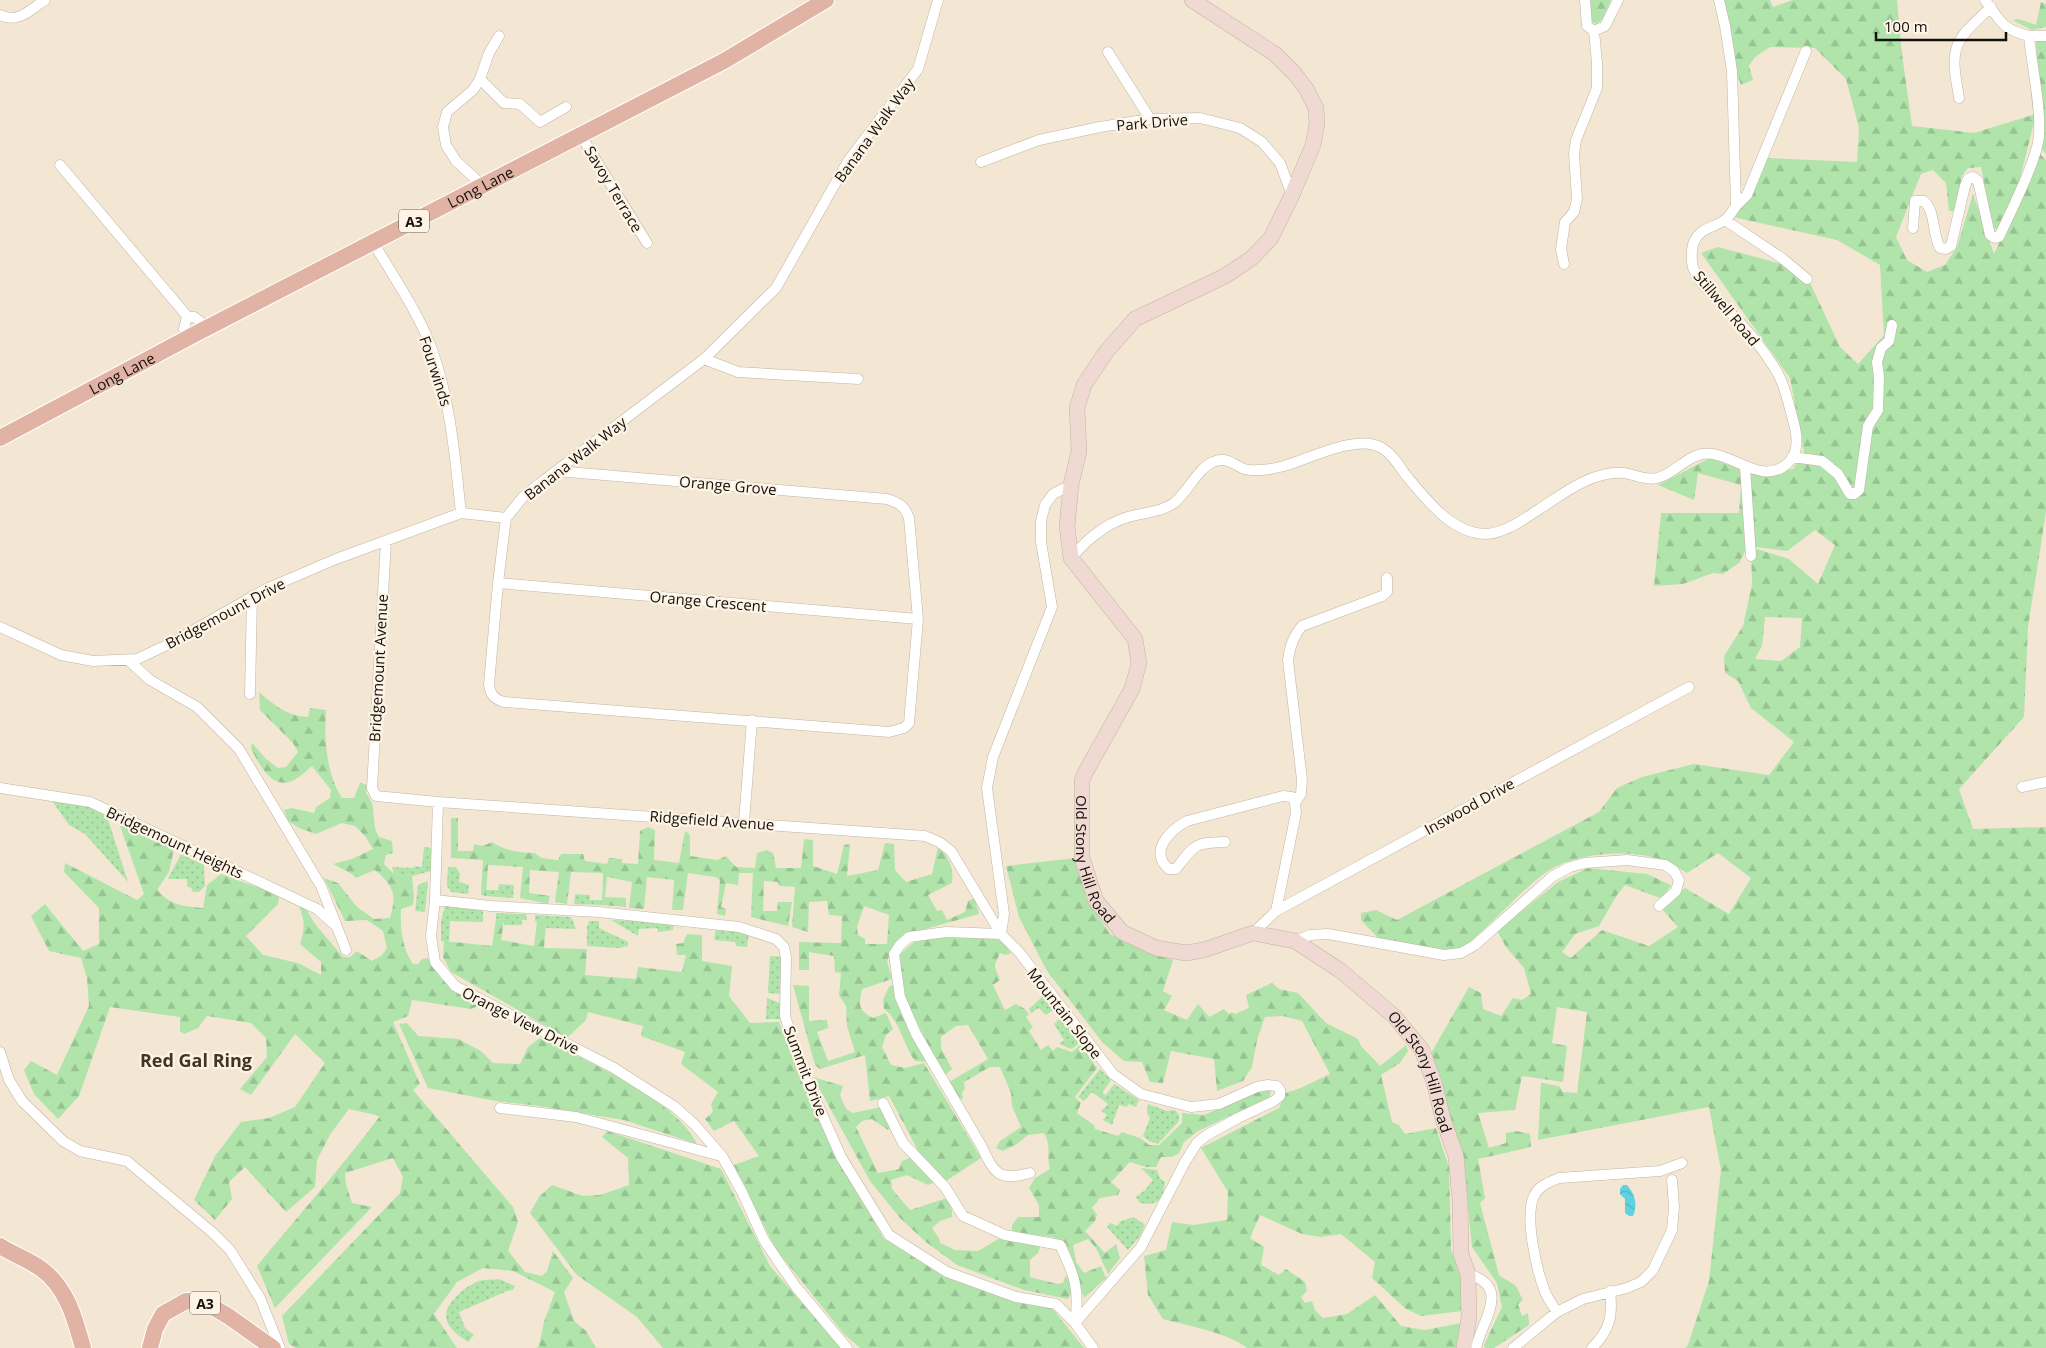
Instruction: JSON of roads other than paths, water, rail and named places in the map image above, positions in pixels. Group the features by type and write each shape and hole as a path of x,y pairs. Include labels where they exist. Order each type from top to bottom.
{"main road":[{"name":"Long Lane","path":"0,438 208,327 724,61 826,0"},
{"path":"0,1246 41,1268 55,1282 67,1299 76,1320 82,1348"},
{"name":"A3","path":"150,1348 155,1329 163,1314 186,1302 204,1302 228,1316 273,1348"}],"street":[{"path":"0,15 8,19 17,18 45,0"},
{"name":"Banana Walk Way","path":"506,518 523,496 704,359 776,288 848,161 918,69 938,0"},
{"name":"Old Stony Hill Road","path":"1192,0 1275,54 1295,74 1307,90 1316,108 1317,124 1312,145 1292,195 1271,238 1252,258 1225,276 1135,319 1106,352 1084,385 1077,408 1079,452 1070,485 1066,526 1071,558 1134,639 1138,663 1132,689 1082,781 1082,858 1096,901 1122,932 1156,948 1186,953 1204,950 1253,933 1295,941 1341,971 1396,1017 1422,1050 1434,1082 1443,1119 1456,1156 1460,1200 1461,1254 1468,1274 1469,1317 1464,1348"},
{"path":"1564,264 1561,248 1564,222 1574,212 1577,199 1574,154 1576,140 1596,88 1597,63 1594,31 1587,26 1584,0"},
{"path":"1594,31 1605,26 1618,0"},
{"path":"1719,0 1732,71 1736,206"},
{"path":"1959,98 1955,67 1956,50 1963,36 1988,4 2000,23 2014,32 2029,36 2046,36"},
{"path":"482,185 456,161 446,145 443,127 447,112 473,90 480,79 489,53 499,36"},
{"path":"1913,228 1915,201 1924,201 1929,206 1940,248 1946,250 1951,246 1965,186 1968,179 1973,177 1978,180 1990,235 1994,238 1999,237 2031,162 2039,138 2039,121 2029,36"},
{"name":"Stillwell Road","path":"1792,457 1796,452 1796,431 1779,375 1727,308 1700,280 1693,267 1694,243 1701,232 1725,220 1747,195 1806,51"},
{"path":"1108,52 1150,119"},
{"path":"480,79 504,103 520,104 540,122 566,107"},
{"name":"Park Drive","path":"981,162 1039,140 1100,127 1150,119 1200,118 1240,128 1262,142 1280,163 1292,195"},
{"name":"Savoy Terrace","path":"580,134 647,243"},
{"path":"60,165 187,316 194,317 208,327"},
{"path":"1725,220 1783,259 1807,279"},
{"name":"Fourwinds","path":"372,242 410,304 432,351 447,399 454,442 460,513"},
{"path":"187,316 184,330 188,338"},
{"path":"1071,558 1084,542 1096,533 1124,518 1160,510 1171,505 1185,494 1203,469 1212,462 1226,459 1245,469 1266,469 1284,466 1333,450 1371,443 1384,449 1392,457 1429,503 1450,520 1468,530 1482,534 1496,533 1521,520 1579,484 1609,473 1625,473 1653,480 1701,454 1721,456 1756,470 1773,470 1788,463 1792,457 1822,461 1838,474 1850,494 1854,494 1859,490 1868,426 1878,410 1879,377 1877,362 1881,348 1889,341 1892,325"},
{"path":"704,359 738,372 858,379"},
{"path":"1745,467 1751,556"},
{"name":"Orange Grove","path":"556,471 887,499 899,503 906,510 909,518 918,619"},
{"path":"1030,1173 1012,1177 1005,1176 996,1172 990,1165 982,1147 916,1034 900,997 894,966 894,954 900,945 910,938 946,932 1001,934 1004,914 987,788 993,757 1052,607 1041,542 1041,521 1045,505 1053,494 1070,485"},
{"name":"Bridgemount Drive","path":"0,627 62,655 93,661 128,660 169,644 266,589 336,559 460,513 506,518"},
{"path":"506,518 489,684 493,696 504,702 889,732 904,728 911,717 918,619"},
{"name":"Bridgemount Avenue","path":"374,794 372,788 386,541"},
{"path":"1295,803 1301,794 1302,780 1288,660 1290,647 1296,633 1302,626 1382,596 1387,592 1387,578"},
{"name":"Orange Crescent","path":"498,583 918,619"},
{"path":"250,694 252,596"},
{"path":"128,660 150,680 198,707 239,749 321,886 346,950"},
{"name":"Inswood Drive","path":"1253,933 1276,911 1689,686"},
{"path":"744,822 752,720"},
{"path":"2022,787 2046,782"},
{"name":"Bridgemount Heights","path":"0,788 90,802 317,910 338,927"},
{"name":"Ridgefield Avenue","path":"374,794 379,797 438,802 925,836 939,842 951,851 1001,934"},
{"path":"1225,842 1200,843 1190,850 1176,869 1169,869 1161,863 1159,854 1164,843 1176,827 1187,821 1283,796 1292,797 1296,813 1276,911"},
{"name":"Orange View Drive","path":"438,802 435,900 431,936 434,962 455,986 614,1068 675,1107 695,1124 722,1156 742,1192 764,1240 796,1288 846,1348"},
{"path":"1295,941 1310,935 1328,934 1444,955 1461,953 1474,945 1554,876 1570,867 1585,863 1626,860 1664,865 1674,871 1679,880 1676,892 1658,906"},
{"name":"Summit Drive","path":"435,900 490,906 599,912 739,927 776,938 784,947 785,1016 802,1069 841,1157 889,1234 946,1272 1016,1297 1056,1304 1075,1323 1093,1348"},
{"name":"Mountain Slope","path":"1001,934 1019,952 1113,1074 1141,1094 1191,1107 1219,1104 1257,1087 1277,1086 1280,1090 1280,1096 1274,1101 1238,1118 1197,1142 1141,1248 1075,1323"},
{"path":"0,1052 9,1080 22,1101 63,1140 80,1151 127,1162 213,1233 230,1250 260,1298 280,1348"},
{"path":"883,1102 903,1143 945,1187 963,1216 1005,1235 1060,1245 1071,1269 1078,1300 1075,1323"},
{"path":"500,1108 576,1117 722,1156"},
{"path":"1558,1312 1546,1294 1539,1271 1532,1235 1534,1196 1544,1184 1559,1178 1660,1171 1682,1163"},
{"path":"1513,1348 1558,1312 1583,1299 1627,1288 1641,1282 1653,1270 1672,1230 1674,1207 1672,1180"},
{"path":"1468,1274 1478,1276 1484,1281 1489,1287 1492,1298 1490,1312 1479,1335 1476,1348"},
{"path":"1592,1348 1601,1339 1609,1324 1612,1310 1610,1291"}],"water":[{"path":"1623,1185 1627,1185 1634,1196 1635,1208 1633,1216 1625,1213 1625,1199 1620,1194 1620,1189"}],"district":[{"name":"Red Gal Ring","path":"196,1060"}]}
